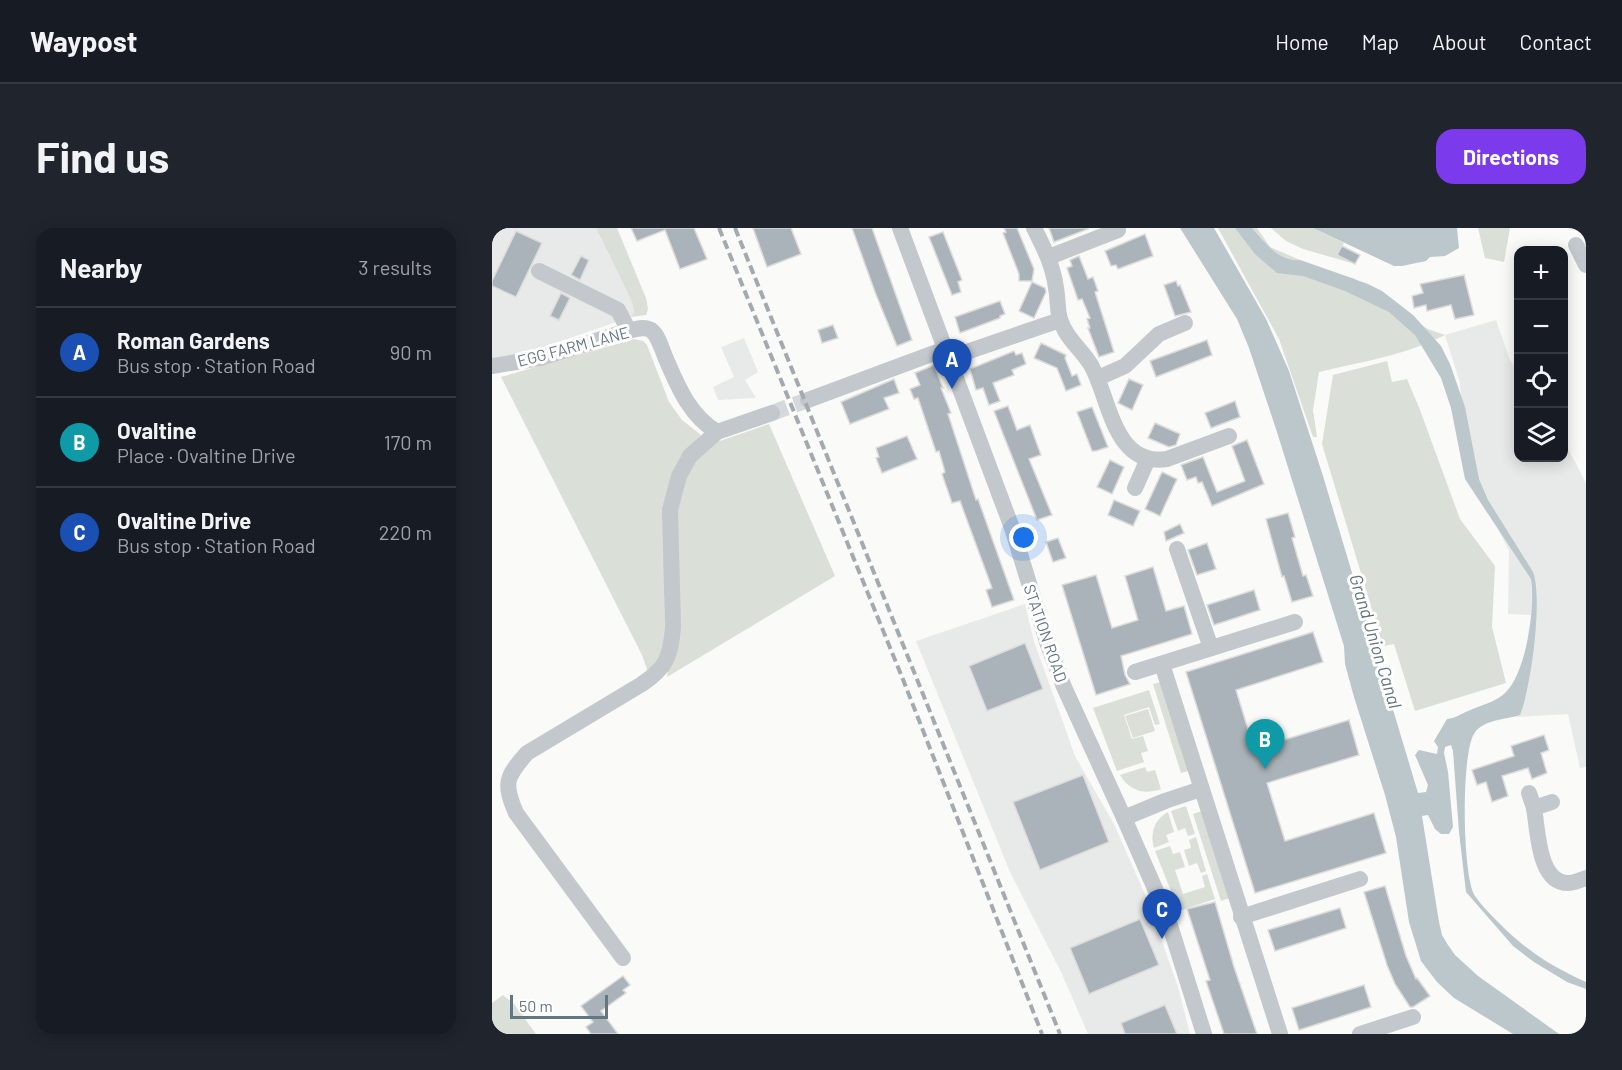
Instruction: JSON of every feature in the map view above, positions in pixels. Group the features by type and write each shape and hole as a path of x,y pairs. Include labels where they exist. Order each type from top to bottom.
{"street":[{"name":"STATION ROAD","path":"900,228 1012,528 1048,645 1064,687 1167,916 1204,1034"},
{"path":"1034,228 1048,256 1060,320 1098,378 1117,432 1126,445 1148,459 1167,459 1229,436"},
{"path":"1048,256 1118,230"},
{"path":"1576,245 1586,265"},
{"path":"539,271 618,310 629,331"},
{"path":"808,400 947,353 1060,320"},
{"path":"1098,378 1125,366 1159,334 1185,323"},
{"name":"EGG FARM LANE","path":"492,366 540,358 629,331 641,328 650,329 656,336 677,387 687,403 707,427 717,432"},
{"path":"623,958 516,813 507,786 512,769 527,753 642,684 656,674 667,660 672,645 673,627 669,510 679,476 690,456 717,432 772,413"},
{"path":"1135,488 1148,459"},
{"path":"1177,549 1212,648"},
{"path":"1136,672 1294,622"},
{"path":"1162,664 1280,1034"},
{"path":"1124,818 1164,801 1201,789"},
{"path":"1552,802 1532,801 1544,867 1560,882 1570,883 1586,878"},
{"path":"1241,917 1360,879"},
{"path":"1360,1034 1413,1017"}],"shaded area":[{"path":"492,228 596,228 632,302 634,312 631,317 529,352 492,358"},
{"path":"596,228 617,228 646,298 648,309 646,315 631,317 634,312 632,302"},
{"path":"1180,228 1214,228 1266,319 1289,371 1323,476 1418,793 1426,792 1428,785 1415,755 1419,750 1437,754 1438,747 1434,741 1447,719 1487,704 1505,693 1519,671 1531,622 1531,579 1465,479 1451,408 1441,378 1415,335 1389,312 1345,291 1303,276 1277,273 1255,254 1235,228 1252,228 1273,250 1286,258 1300,260 1382,291 1413,315 1441,346 1450,364 1465,407 1479,479 1488,500 1533,572 1537,602 1532,665 1520,715 1483,725 1474,734 1470,746 1465,789 1465,815 1471,884 1480,903 1506,930 1538,956 1586,982 1586,989 1567,982 1513,946 1466,892 1451,745 1445,747 1444,753 1453,827 1449,834 1441,834 1435,829 1428,815 1422,816 1439,922 1442,935 1455,955 1478,976 1559,1034 1513,1034 1454,998 1437,982 1421,961 1409,922 1396,837 1385,795 1354,697 1345,664 1344,646 1276,429 1237,319"},
{"path":"1218,228 1257,228 1270,247 1355,279 1371,294 1428,329 1445,335 1399,353 1319,372 1313,410 1317,437 1313,437 1279,339"},
{"path":"1271,228 1313,228 1344,243 1337,255 1355,264 1303,249 1286,241"},
{"path":"1313,228 1457,228 1459,248 1445,256 1430,257 1426,261 1394,266"},
{"path":"1478,228 1510,228 1504,262 1485,258"},
{"path":"1496,320 1514,366 1514,462 1568,462 1568,449 1586,483 1586,767 1580,768 1568,714 1516,717 1531,615 1508,614 1509,551 1466,463 1460,383 1445,335"},
{"path":"744,338 758,372 745,380 756,398 718,400 713,387 734,377 721,347"},
{"path":"634,339 643,341 647,345 669,402 682,420 701,435 678,468 664,506 665,648 648,672 642,655 501,377"},
{"path":"1387,361 1392,382 1407,379 1460,519 1495,566 1492,627 1506,683 1415,711 1394,644 1383,646 1322,444 1333,375"},
{"path":"769,424 835,576 667,677 673,522 684,472 714,443"},
{"path":"1025,604 1034,641 1075,756 1114,824 1147,899 1178,987 1190,1034 1088,1034 1062,974 1010,872 916,641"},
{"path":"1161,682 1189,771 1181,773 1153,684"},
{"path":"1149,690 1160,724 1155,725 1149,707 1124,715 1132,739 1143,736 1148,751 1141,753 1144,762 1117,771 1093,708"},
{"path":"1148,709 1155,731 1133,738 1125,716"},
{"path":"1145,767 1147,772 1155,770 1161,789 1149,792 1138,790 1128,785 1120,775"},
{"path":"1186,806 1195,834 1188,836 1185,828 1178,831 1171,811"},
{"path":"1202,811 1230,898 1221,901 1193,814"},
{"path":"1168,812 1174,832 1166,835 1169,842 1154,848 1154,827 1159,819"},
{"path":"1196,837 1206,871 1201,873 1197,863 1189,866 1184,850 1191,848 1189,840"},
{"path":"1170,846 1173,854 1180,852 1185,867 1175,870 1183,894 1205,887 1202,876 1207,874 1215,899 1179,911 1155,851"},
{"path":"503,995 514,1004 536,1034 492,1034 492,1003"}],"building":[{"path":"631,228 694,228 707,259 680,269 665,230 637,241"},
{"path":"753,228 791,228 801,254 767,267"},
{"path":"852,228 872,228 912,340 897,346"},
{"path":"1004,228 1017,228 1034,269 1032,281 1019,281 1019,274 1003,233 1006,232"},
{"path":"1049,228 1087,228 1088,229 1054,242"},
{"path":"516,231 542,243 516,297 492,286 492,281"},
{"path":"943,232 962,280 958,282 961,292 952,295 929,237"},
{"path":"1145,234 1153,256 1118,269 1116,265 1111,266 1105,251"},
{"path":"1342,246 1360,255 1355,264 1337,255"},
{"path":"581,256 589,260 580,280 571,275"},
{"path":"1079,256 1088,279 1093,277 1098,291 1095,292 1114,352 1099,357 1088,328 1090,328 1087,319 1090,318 1082,299 1078,300 1067,268 1072,266 1070,260"},
{"path":"1464,275 1474,315 1455,319 1451,305 1427,311 1426,305 1414,308 1412,296 1423,293 1420,284"},
{"path":"1176,281 1178,286 1180,285 1191,312 1175,316 1164,285"},
{"path":"1032,282 1045,288 1046,292 1034,318 1019,311"},
{"path":"561,293 570,298 559,320 550,316"},
{"path":"1000,301 1005,314 1000,318 960,333 955,317"},
{"path":"833,325 838,338 822,343 818,330"},
{"path":"1207,340 1212,355 1156,377 1150,361"},
{"path":"1041,343 1066,355 1072,376 1077,374 1081,385 1066,391 1057,368 1034,358"},
{"path":"1014,351 1016,355 1022,353 1026,364 1012,370 1014,375 993,383 1000,401 989,405 983,388 976,390 970,369"},
{"path":"934,365 951,413 948,414 976,500 978,499 1014,600 992,607 986,590 992,588 960,501 952,503 942,474 945,472 939,451 936,452 918,398 914,399 910,389 920,385 915,373"},
{"path":"894,379 899,393 884,398 889,409 850,424 841,402"},
{"path":"1129,379 1143,385 1132,410 1118,403"},
{"path":"1235,401 1240,417 1211,428 1205,413"},
{"path":"1008,406 1017,430 1030,425 1041,455 1029,459 1052,515 1037,520 994,411"},
{"path":"1092,407 1108,447 1096,451 1092,451 1077,412"},
{"path":"1155,423 1180,434 1176,445 1169,447 1148,438"},
{"path":"907,436 917,459 882,473 876,458 879,457 876,448"},
{"path":"1247,440 1264,484 1212,506 1202,482 1198,483 1196,477 1187,480 1181,465 1203,457 1217,492 1245,481 1232,446"},
{"path":"1110,460 1124,467 1112,494 1097,487"},
{"path":"1162,472 1177,479 1160,516 1145,509"},
{"path":"1114,500 1140,511 1133,526 1108,515"},
{"path":"1288,513 1295,537 1292,538 1303,576 1306,575 1313,596 1292,602 1284,576 1282,577 1266,519"},
{"path":"1180,524 1184,533 1166,541 1164,532"},
{"path":"1058,538 1066,558 1053,562 1046,542"},
{"path":"1207,543 1216,569 1197,575 1188,550"},
{"path":"1153,567 1166,611 1184,606 1192,634 1121,656 1125,675 1130,684 1096,695 1062,585 1096,575 1112,628 1138,620 1125,576"},
{"path":"1254,590 1260,610 1214,625 1207,605"},
{"path":"1313,632 1323,662 1236,690 1254,749 1349,720 1359,755 1267,783 1285,841 1374,813 1386,853 1255,893 1186,672"},
{"path":"1025,643 1043,689 987,711 969,666"},
{"path":"1544,735 1549,750 1541,753 1547,773 1532,779 1528,768 1502,776 1508,796 1492,802 1486,782 1477,785 1472,770 1514,756 1511,746"},
{"path":"1083,775 1109,842 1040,870 1013,802"},
{"path":"1385,886 1406,956 1416,979 1430,996 1413,1007 1410,1007 1395,984 1364,892"},
{"path":"1215,902 1257,1034 1224,1034 1206,981 1210,980 1187,909"},
{"path":"1340,908 1346,928 1275,951 1268,930"},
{"path":"1140,919 1159,965 1089,994 1070,948"},
{"path":"623,976 630,985 623,990 626,993 601,1011 618,1034 591,1034 586,1027 593,1022 581,1006"},
{"path":"1364,985 1371,1007 1299,1030 1292,1008"},
{"path":"1165,1005 1177,1034 1125,1034 1121,1023"}],"tunnel":[{"path":"772,413 808,400"}],"railway":[{"path":"719,228 902,677 1042,1034"},
{"path":"735,228 1060,1034"}],"place":[{"name":"Roman Gardens","path":"952,389"},
{"name":"Ovaltine","path":"1265,769"},
{"name":"Ovaltine Drive","path":"1162,939"}],"water label":[{"name":"Grand Union Canal","path":"1376,641"}]}
